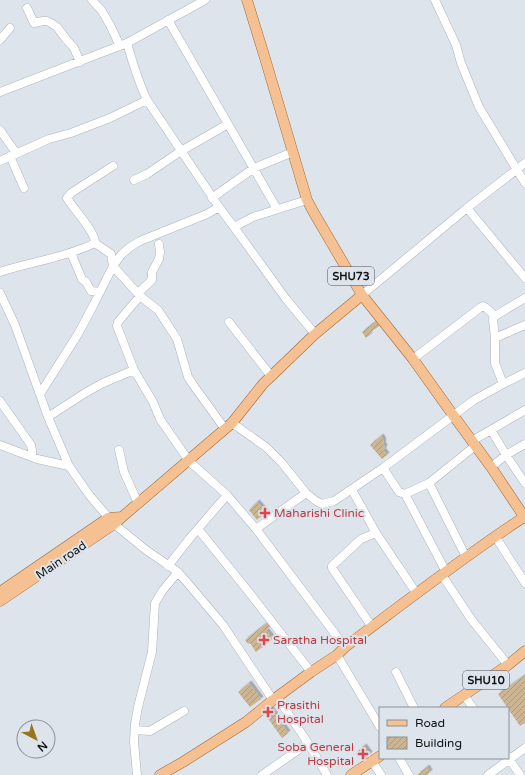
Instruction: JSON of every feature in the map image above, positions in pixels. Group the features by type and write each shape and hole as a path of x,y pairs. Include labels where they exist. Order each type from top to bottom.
{"main road":[{"name":"SHU73","path":"247,0 307,200 362,294 413,359 525,517"},
{"path":"111,522 122,517 229,426 271,376 315,334 362,294"},
{"path":"160,775 246,722 466,557 525,517"},
{"name":"Main road","path":"0,592 111,522"},
{"name":"Main road","path":"0,601 111,522"},
{"name":"SHU10","path":"448,707 508,665 525,651"},
{"path":"355,774 376,758"}],"street":[{"path":"92,0 102,11 123,45 140,86 148,100 212,198 286,299 315,334"},
{"path":"0,92 123,45 205,0"},
{"path":"435,0 456,45 461,63 479,107 525,183"},
{"path":"27,8 34,23 47,21 57,27 74,48 80,62"},
{"path":"168,20 277,209"},
{"path":"0,40 10,28"},
{"path":"0,161 49,139 71,133 110,118 148,100"},
{"path":"134,180 147,174 228,124"},
{"path":"0,130 13,155 24,188"},
{"path":"212,198 254,168 293,152"},
{"path":"362,294 467,208 525,163"},
{"path":"95,243 95,238 67,198 71,193 113,166"},
{"path":"234,227 253,217 307,200"},
{"path":"40,394 78,334 113,266 121,255 140,241 219,208"},
{"path":"467,208 525,278"},
{"path":"0,272 71,253 95,243"},
{"path":"95,243 111,254 113,266 139,294 158,310 177,339 188,376 194,386 229,426 266,447 282,463 306,494 322,504 334,501 352,490 474,400 525,373"},
{"path":"159,244 159,259 152,272 152,280 139,294 118,322 120,333 134,370 153,402 160,419 188,461 227,495 256,529 345,647"},
{"path":"71,253 82,279 86,282 91,291 100,292"},
{"path":"0,294 15,325 48,417 69,466 111,522 146,550 178,572 223,625 308,743 327,775"},
{"path":"503,384 496,369 495,363 493,320 495,316 525,298"},
{"path":"413,359 481,307 485,307 495,316"},
{"path":"229,322 271,376"},
{"path":"495,338 525,325"},
{"path":"48,417 84,392 103,382 134,370"},
{"path":"0,400 31,445 32,457"},
{"path":"383,468 399,492 405,494 429,483 491,430 525,410"},
{"path":"491,430 506,455 525,481"},
{"path":"491,467 506,455 525,444"},
{"path":"0,446 37,459 69,466"},
{"path":"120,450 124,472 138,503"},
{"path":"429,483 466,557"},
{"path":"352,490 376,533 416,594"},
{"path":"256,529 306,494"},
{"path":"405,494 444,574 471,619 508,665"},
{"path":"168,566 227,495"},
{"path":"198,529 311,672"},
{"path":"372,628 332,566 361,540 376,533"},
{"path":"495,536 525,582"},
{"path":"137,775 134,730 138,707 152,652 155,603 163,590 178,572"},
{"path":"337,655 379,725"},
{"path":"396,672 414,707"},
{"path":"464,696 472,707"},
{"path":"134,730 150,731 184,711"},
{"path":"262,775 271,772 308,743"},
{"path":"520,775 509,758 525,748"},
{"path":"376,758 381,775"},
{"path":"400,759 409,775"},
{"path":"488,775 508,759"}],"building":[{"path":"377,320 381,325 369,333 370,335 366,338 362,332"},
{"path":"381,436 385,447 383,450 387,455 382,459 370,445"},
{"path":"257,502 266,512 257,520 249,510"},
{"path":"268,622 272,626 266,630 273,639 256,652 250,643 248,644 245,640"},
{"path":"525,675 525,723 520,726 509,710 509,707 507,707 498,694"},
{"path":"249,683 261,699 250,707 238,692"},
{"path":"269,706 288,733 282,738 262,710"},
{"path":"364,746 370,754 363,760 357,752"},
{"path":"427,767 430,772 427,775 417,775"}],"place":[{"name":"Maharishi Clinic","path":"265,513"},
{"name":"Saratha Hospital","path":"264,640"},
{"name":"Prasithi Hospital","path":"268,712"},
{"name":"Soba General Hospital","path":"363,754"}]}
